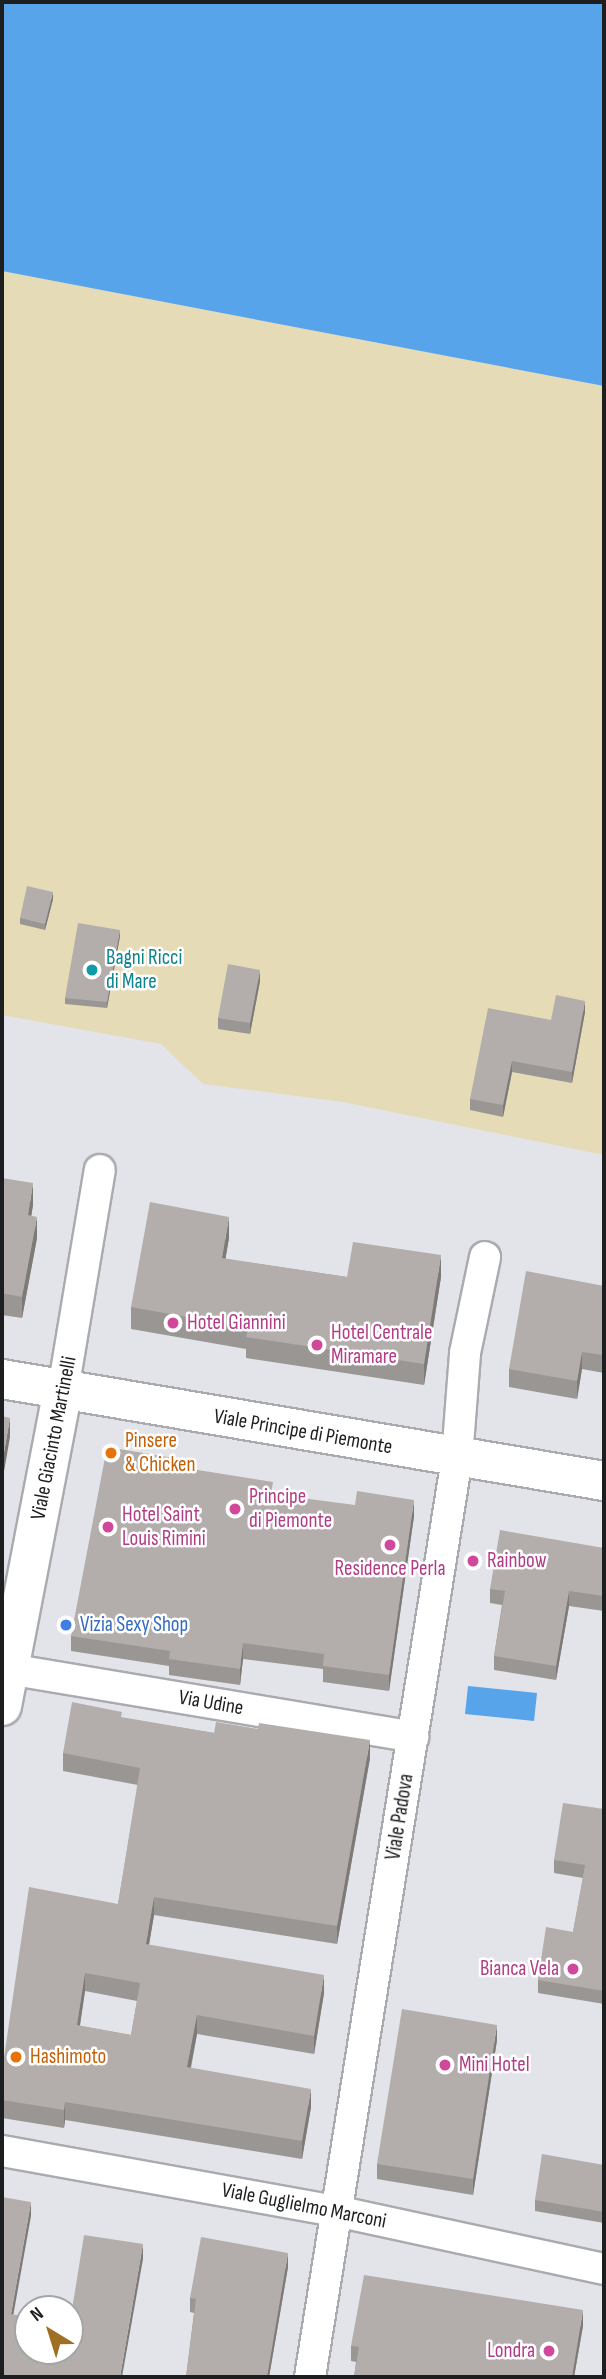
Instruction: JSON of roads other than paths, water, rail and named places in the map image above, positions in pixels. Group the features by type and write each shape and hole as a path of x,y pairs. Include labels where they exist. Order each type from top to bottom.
{"street":[{"name":"Viale Giacinto Martinelli","path":"2,1706 63,1390 100,1170"},
{"name":"Viale Padova","path":"310,2377 457,1458 465,1353 485,1257"},
{"name":"Viale Principe di Piemonte","path":"2,1379 604,1481"},
{"name":"Via Udine","path":"8,1669 413,1737"},
{"name":"Viale Guglielmo Marconi","path":"2,2151 336,2211 604,2269"}],"water":[{"path":"2,2 604,2 604,386 2,271"},
{"path":"468,1686 537,1693 534,1721 465,1714"}],"place":[{"name":"Bagni Ricci di Mare","path":"92,970"},
{"name":"Hotel Giannini","path":"173,1323"},
{"name":"Hotel Centrale Miramare","path":"317,1345"},
{"name":"Pinsere & Chicken","path":"111,1453"},
{"name":"Principe di Piemonte","path":"235,1509"},
{"name":"Hotel Saint Louis Rimini","path":"108,1527"},
{"name":"Residence Perla","path":"390,1545"},
{"name":"Rainbow","path":"473,1561"},
{"name":"Vizia Sexy Shop","path":"66,1625"},
{"name":"Bianca Vela","path":"573,1969"},
{"name":"Hashimoto","path":"16,2057"},
{"name":"Mini Hotel","path":"445,2065"},
{"name":"Londra","path":"549,2351"}]}
